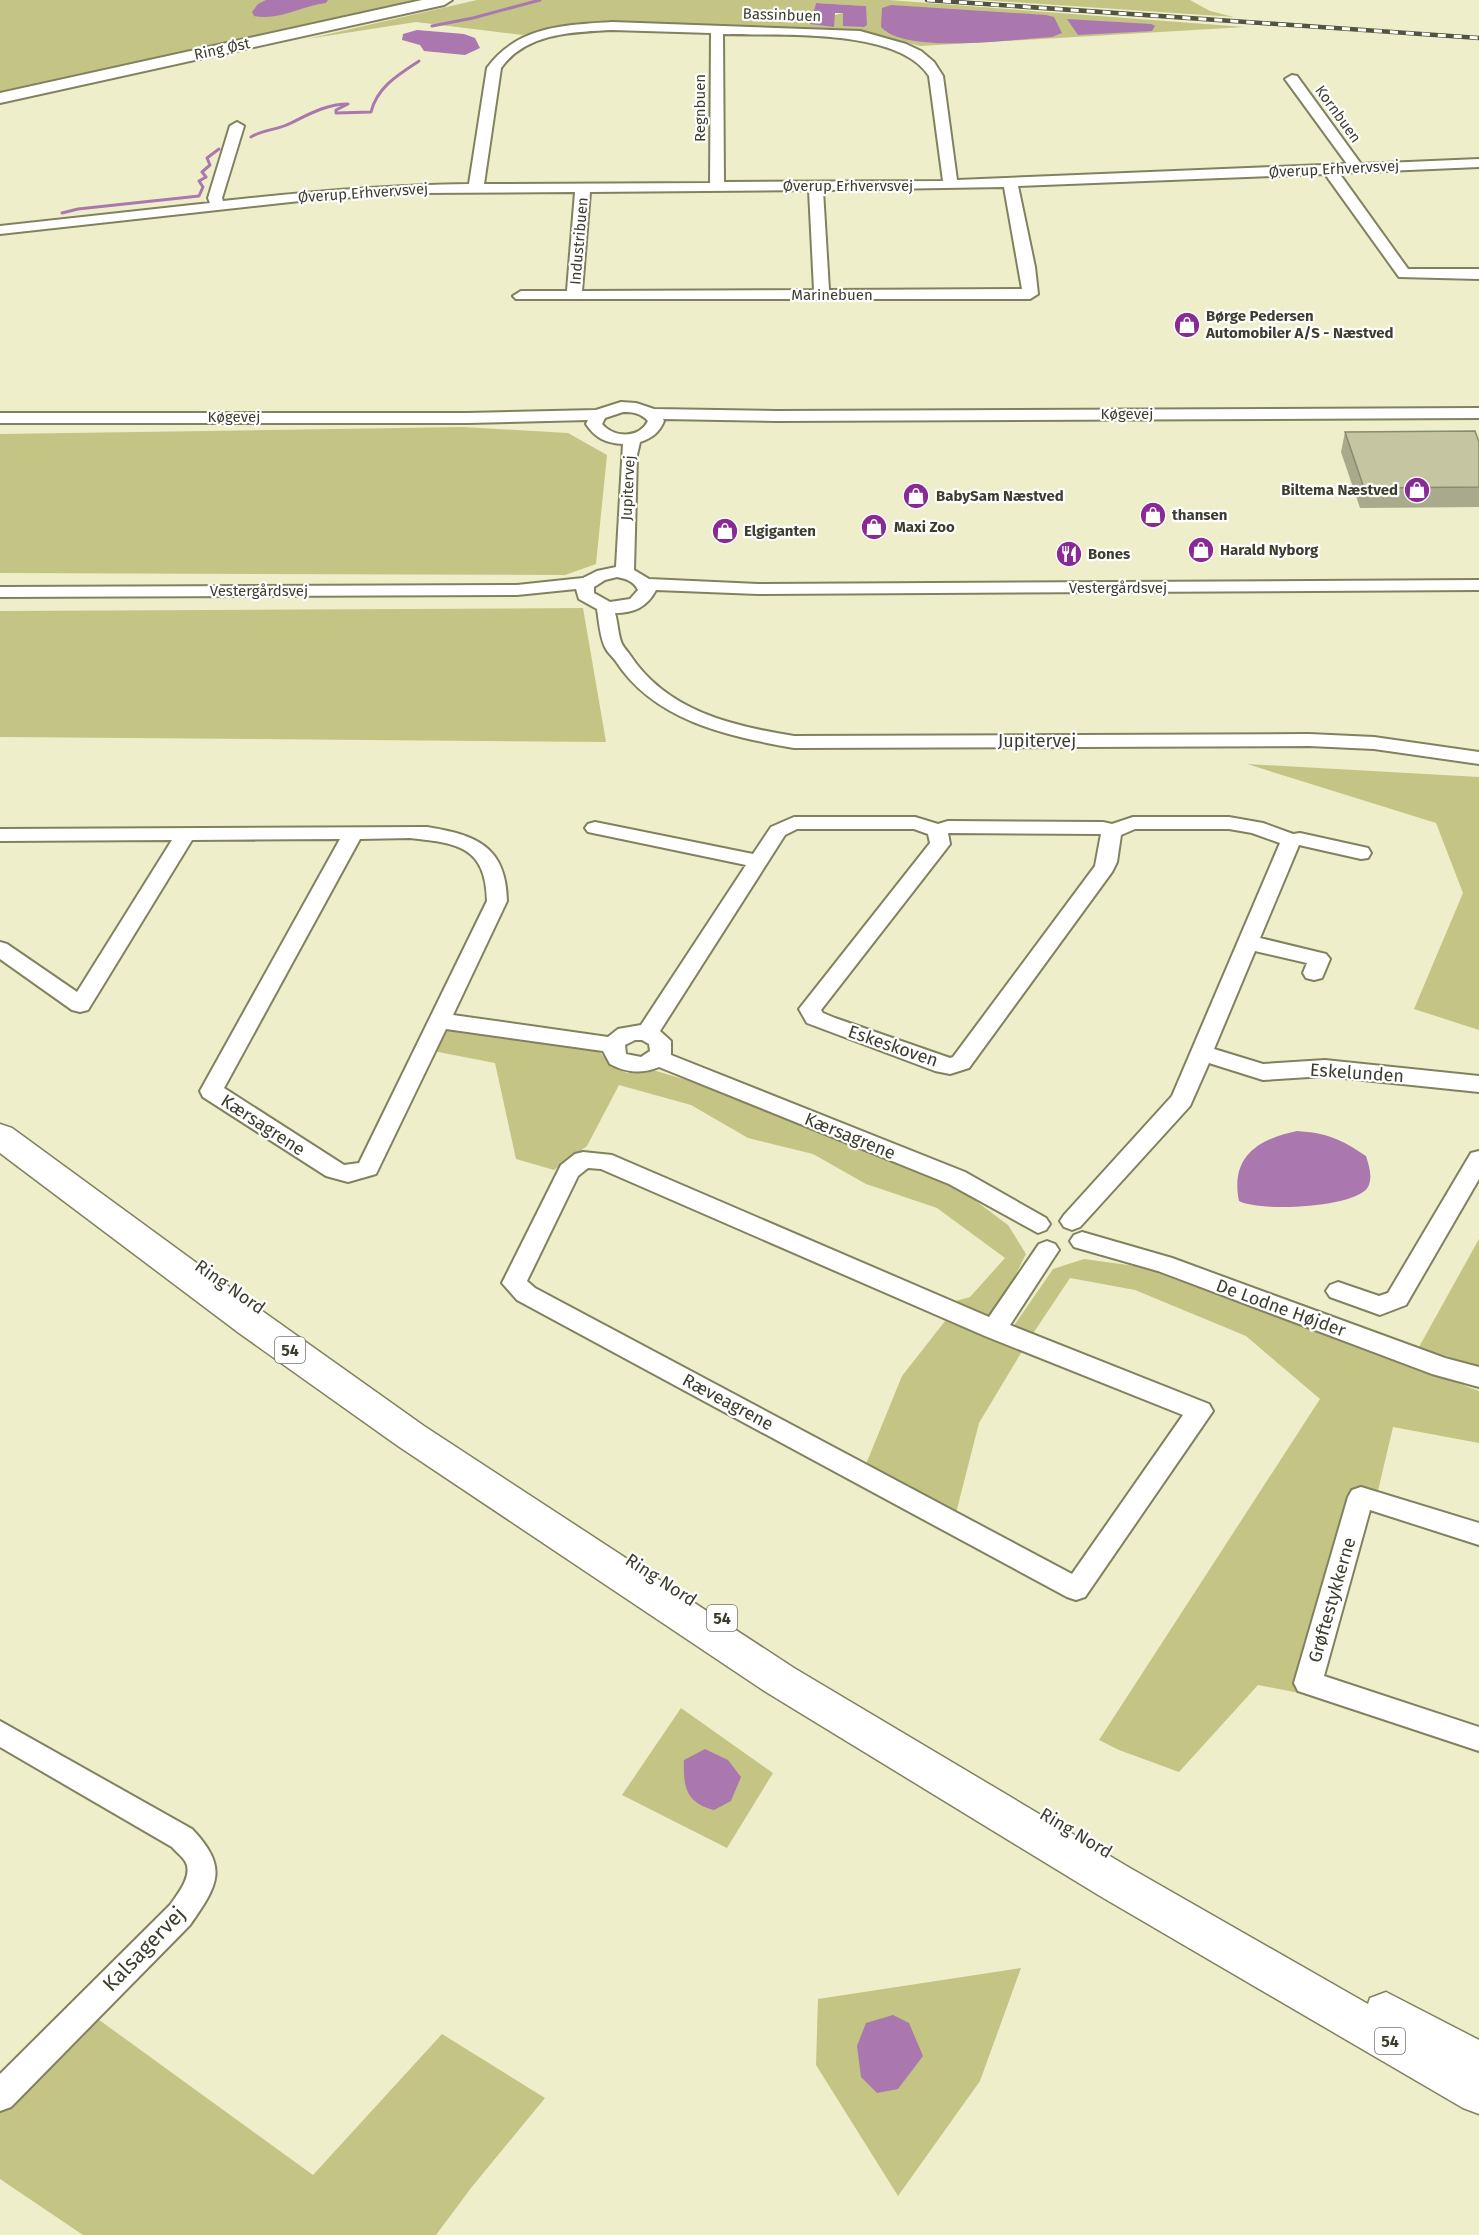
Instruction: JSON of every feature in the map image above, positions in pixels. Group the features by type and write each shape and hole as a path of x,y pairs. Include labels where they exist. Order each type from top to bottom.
{"highway":[{"name":"Ring Nord","path":"0,1119 121,1209 424,1425 695,1602 1126,1863 1312,1971 1479,2064"},
{"name":"54","path":"0,1136 290,1350 411,1436 586,1554 780,1680 1115,1882 1479,2092"}],"main road":[{"name":"Ring Øst","path":"0,98 444,0"}],"street":[{"name":"Bassinbuen","path":"476,188 494,69 499,58 513,47 552,33 583,27 612,26 860,35 901,46 916,54 929,65 936,76 951,185"},
{"name":"Regnbuen","path":"717,30 717,186"},
{"name":"Kornbuen","path":"1292,79 1357,168"},
{"path":"218,206 215,198 237,126"},
{"name":"Øverup Erhvervsvej","path":"0,230 381,190 951,185 1479,163"},
{"path":"1330,170 1404,274 1479,274"},
{"name":"Marinebuen","path":"521,296 1030,294 1027,267 1010,183"},
{"path":"816,186 822,295"},
{"name":"Industribuen","path":"574,296 583,187"},
{"path":"621,407 639,408 654,420 650,432 624,438 603,434 596,419 621,407"},
{"name":"Køgevej","path":"654,420 776,416 1479,413"},
{"name":"Køgevej","path":"0,418 596,419"},
{"name":"Jupitervej","path":"617,573 629,454 624,438"},
{"path":"617,573 641,579 645,590 633,604 624,607 605,607 590,600 586,589 596,577 617,573"},
{"name":"Vestergårdsvej","path":"645,590 1479,585"},
{"name":"Vestergårdsvej","path":"0,592 586,589"},
{"name":"Jupitervej","path":"605,607 614,648 622,654 630,670 657,696 683,712 711,723 755,735 794,742 1309,740 1374,743 1479,758"},
{"path":"622,654 624,607"},
{"path":"647,1033 757,861 778,831 794,823 915,823 937,830 948,827 1103,828 1112,831 1133,823 1228,823 1256,827 1291,840 1300,839 1361,853"},
{"path":"596,828 757,861"},
{"name":"Eskeskoven","path":"937,830 940,843 937,849 810,1009 815,1017 827,1023 935,1063 950,1066 961,1063 969,1056 1105,867 1109,856 1109,839 1112,831"},
{"name":"Kærsagrene","path":"0,835 410,832 462,840 485,856 494,868 499,887 498,901 368,1168 360,1173 338,1173 211,1091 353,833"},
{"path":"0,949 80,1005 186,834"},
{"path":"1077,1231 1057,1217 1043,1220 1035,1229 1036,1241 1047,1250 1072,1251 1077,1231 1182,1100 1291,840"},
{"path":"1247,942 1319,960"},
{"path":"440,1021 614,1045"},
{"path":"647,1033 660,1041 661,1053 657,1058 638,1065 624,1063 615,1055 614,1045 623,1035 647,1033"},
{"name":"Eskelunden","path":"1202,1053 1263,1072 1325,1068 1479,1084"},
{"name":"Kærsagrene","path":"657,1058 957,1178 1038,1224"},
{"path":"1338,1291 1380,1306 1397,1299 1479,1159"},
{"name":"Ræveagrene","path":"583,1160 603,1161 994,1329 1200,1411 1076,1589 526,1294 514,1283 569,1171 583,1160"},
{"name":"De Lodne Højder","path":"1077,1231 1441,1367 1479,1377"},
{"path":"994,1329 1047,1250"},
{"name":"Grøftestykkerne","path":"1479,1534 1361,1497 1308,1683 1479,1739"},
{"name":"Kalsagervej","path":"0,1733 182,1838 200,1858 201,1873 194,1894 180,1915 0,2096"}],"green space":[{"path":"0,0 422,0 0,96"},
{"path":"477,0 889,0 1245,27 920,46 861,31 607,21 523,35 416,22 307,39","holes":["816,3 866,6 831,16 810,24"]},
{"path":"981,0 1190,0 1210,11 1234,17"},
{"path":"463,427 568,433 607,455 596,564 565,575 0,573 0,434"},
{"path":"583,608 606,742 0,737 0,611"},
{"path":"1247,764 1479,777 1479,1030 1414,1009 1463,893 1436,823"},
{"path":"443,1027 600,1052 610,1065 627,1073 653,1070 710,1087 957,1187 1008,1225 1026,1254 993,1320 952,1302 970,1297 1005,1258 937,1208 866,1184 813,1154 748,1138 691,1105 619,1085 587,1146 554,1170 516,1159 495,1063 433,1051"},
{"path":"1479,1239 1479,1367 1419,1347"},
{"path":"1084,1259 1143,1267 1479,1391 1479,1443 1393,1427 1377,1495 1356,1491 1299,1693 1258,1685 1179,1772 1119,1750 1099,1740 1320,1399 1246,1336 1135,1290 1070,1278 1032,1335 1013,1327 1053,1269"},
{"path":"949,1316 1024,1348 979,1423 955,1517 864,1469 902,1376"},
{"path":"681,1708 773,1773 727,1848 622,1795"},
{"path":"1021,1968 980,2081 898,2196 816,2065 818,1999"},
{"path":"91,2014 313,2175 442,2034 545,2098 471,2188 436,2235 83,2235 0,2179 0,2109"}],"shaded area":[{"path":"266,0 328,0 326,3 281,15 254,16 252,12 258,4"},
{"path":"816,3 866,6 867,25 864,27 843,26 843,13 835,13 834,27 810,24"},
{"path":"891,5 1046,15 1054,17 1062,33 1052,37 988,42 913,41 894,36 881,27 882,8"},
{"path":"1067,19 1155,26 1152,31 1078,35"},
{"path":"417,30 464,34 475,38 480,48 465,55 424,51 420,45 402,40 403,34"},
{"path":"1297,1131 1317,1133 1333,1138 1366,1156 1370,1175 1368,1187 1360,1194 1346,1200 1327,1204 1285,1207 1239,1201 1237,1186 1239,1173 1250,1152 1270,1139"},
{"path":"705,1749 728,1760 741,1777 731,1801 714,1810 697,1803 692,1798 688,1793 684,1778 684,1760"},
{"path":"893,2015 909,2023 923,2056 898,2089 877,2093 861,2077 857,2046 866,2023"}],"building":[{"name":"Biltema Næstved","path":"1475,431 1479,442 1479,487 1364,488 1345,432"}],"waterway":[{"path":"432,26 473,18 540,0"},
{"path":"251,137 333,106 348,104 336,110 336,113 371,112 378,95 384,88 419,61"},
{"path":"62,213 78,209 199,196 203,187 199,181 206,177 202,172 210,165 207,158 219,149"}],"railway":[{"path":"927,0 1479,38"}],"place":[{"name":"Børge Pedersen Automobiler A/S - Næstved","path":"1187,325"},
{"name":"Biltema Næstved","path":"1417,490"},
{"name":"BabySam Næstved","path":"916,496"},
{"name":"thansen","path":"1153,515"},
{"name":"Maxi Zoo","path":"874,527"},
{"name":"Elgiganten","path":"725,531"},
{"name":"Harald Nyborg","path":"1201,550"},
{"name":"Bones","path":"1069,554"}]}
